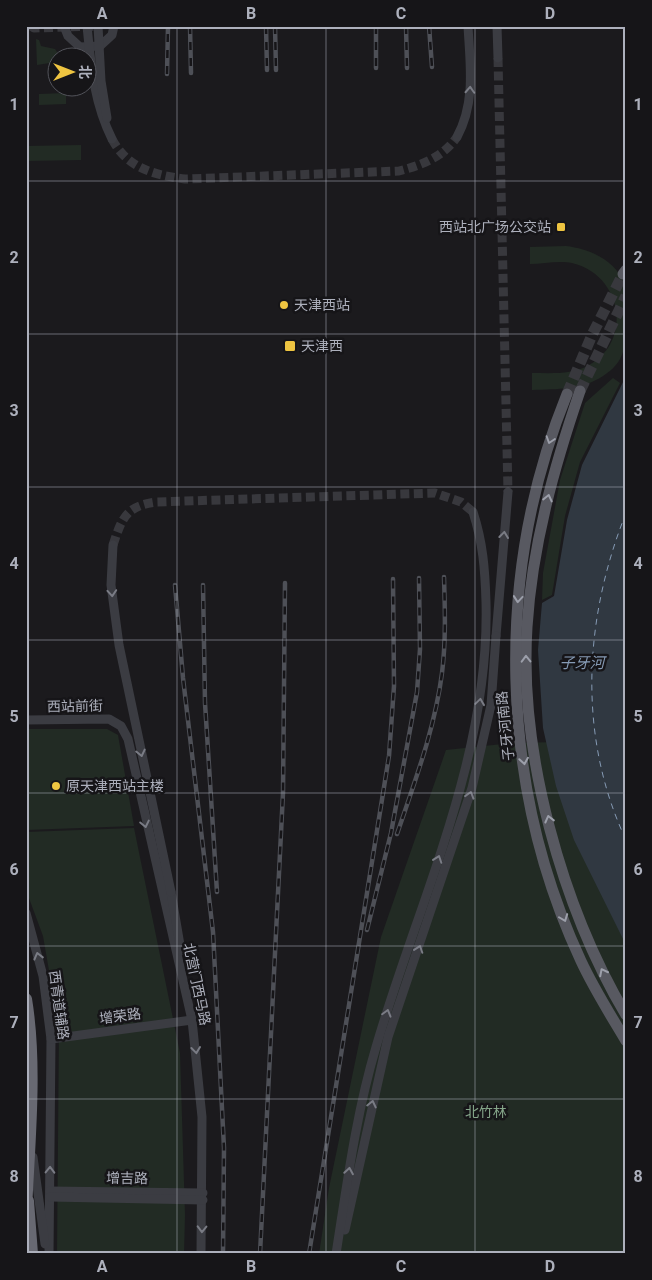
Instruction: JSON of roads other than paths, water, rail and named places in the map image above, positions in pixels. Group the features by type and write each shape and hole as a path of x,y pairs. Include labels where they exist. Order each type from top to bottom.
{"highway":[{"path":"26,999 30,1021 31,1063 26,1210"},
{"path":"27,1185 32,1254"}],"main road":[{"name":"子牙河南路","path":"580,391 551,484 532,581 526,650 528,702 542,792 562,869 592,951 626,1015"},
{"name":"子牙河南路","path":"567,394 546,450 520,569 515,629 516,691 530,800 552,886 581,961 626,1041"}],"street":[{"path":"64,26 68,36 80,47 100,46 112,35 114,26"},
{"path":"88,26 95,93 104,123 112,139 104,101 98,26"},
{"path":"457,137 466,119 470,94 468,26"},
{"path":"497,26 498,58"},
{"path":"336,1254 344,1235 388,1037 472,788 491,705 508,492"},
{"path":"336,1254 354,1138 369,1071 394,988 464,777 477,720 486,643 486,616 482,540 473,512"},
{"path":"113,545 111,585 119,645 171,892 189,1001"},
{"name":"西站前街","path":"26,720 109,718 121,726"},
{"name":"北营门西马路","path":"121,726 128,740 147,831 192,1020 200,1089 203,1196 201,1254"},
{"name":"西青道辅路","path":"26,913 43,976 51,1038 50,1194 47,1254"},
{"name":"增荣路","path":"51,1038 192,1020"},
{"path":"29,1127 47,1254"},
{"name":"增吉路","path":"50,1194 203,1196"}],"water":[{"name":"子牙河","path":"626,376 626,945 574,840 556,786 543,728 538,650 542,603 554,596 567,520 582,465"}],"tunnel":[{"path":"31,26 34,28 98,26"},
{"path":"498,58 508,492"},
{"path":"112,139 125,157 142,168 163,175 185,179 399,171 416,166 439,155 457,137"},
{"path":"567,394 592,335 623,274"},
{"path":"580,391 626,296"},
{"path":"113,545 119,527 127,515 138,507 156,502 435,493 461,502 473,512"}],"railway":[{"path":"167,74 168,26"},
{"path":"190,26 191,73"},
{"path":"266,26 267,70"},
{"path":"275,26 276,70"},
{"path":"376,26 376,68"},
{"path":"406,26 407,68"},
{"path":"429,26 432,67"},
{"path":"397,834 424,754 439,694 444,649 444,577"},
{"path":"367,930 391,833 417,692 420,649 419,578"},
{"path":"309,1254 389,756 394,686 393,579"},
{"path":"260,1254 283,793 285,583"},
{"path":"175,585 183,678 213,932 224,1148 223,1254"},
{"path":"203,585 205,703 217,892"}],"place":[{"name":"西站北广场公交站","path":"561,227"},
{"name":"天津西站","path":"284,305"},
{"name":"天津西","path":"290,346"},
{"name":"原天津西站主楼","path":"56,786"}],"park label":[{"name":"北竹林","path":"486,1112"}]}
